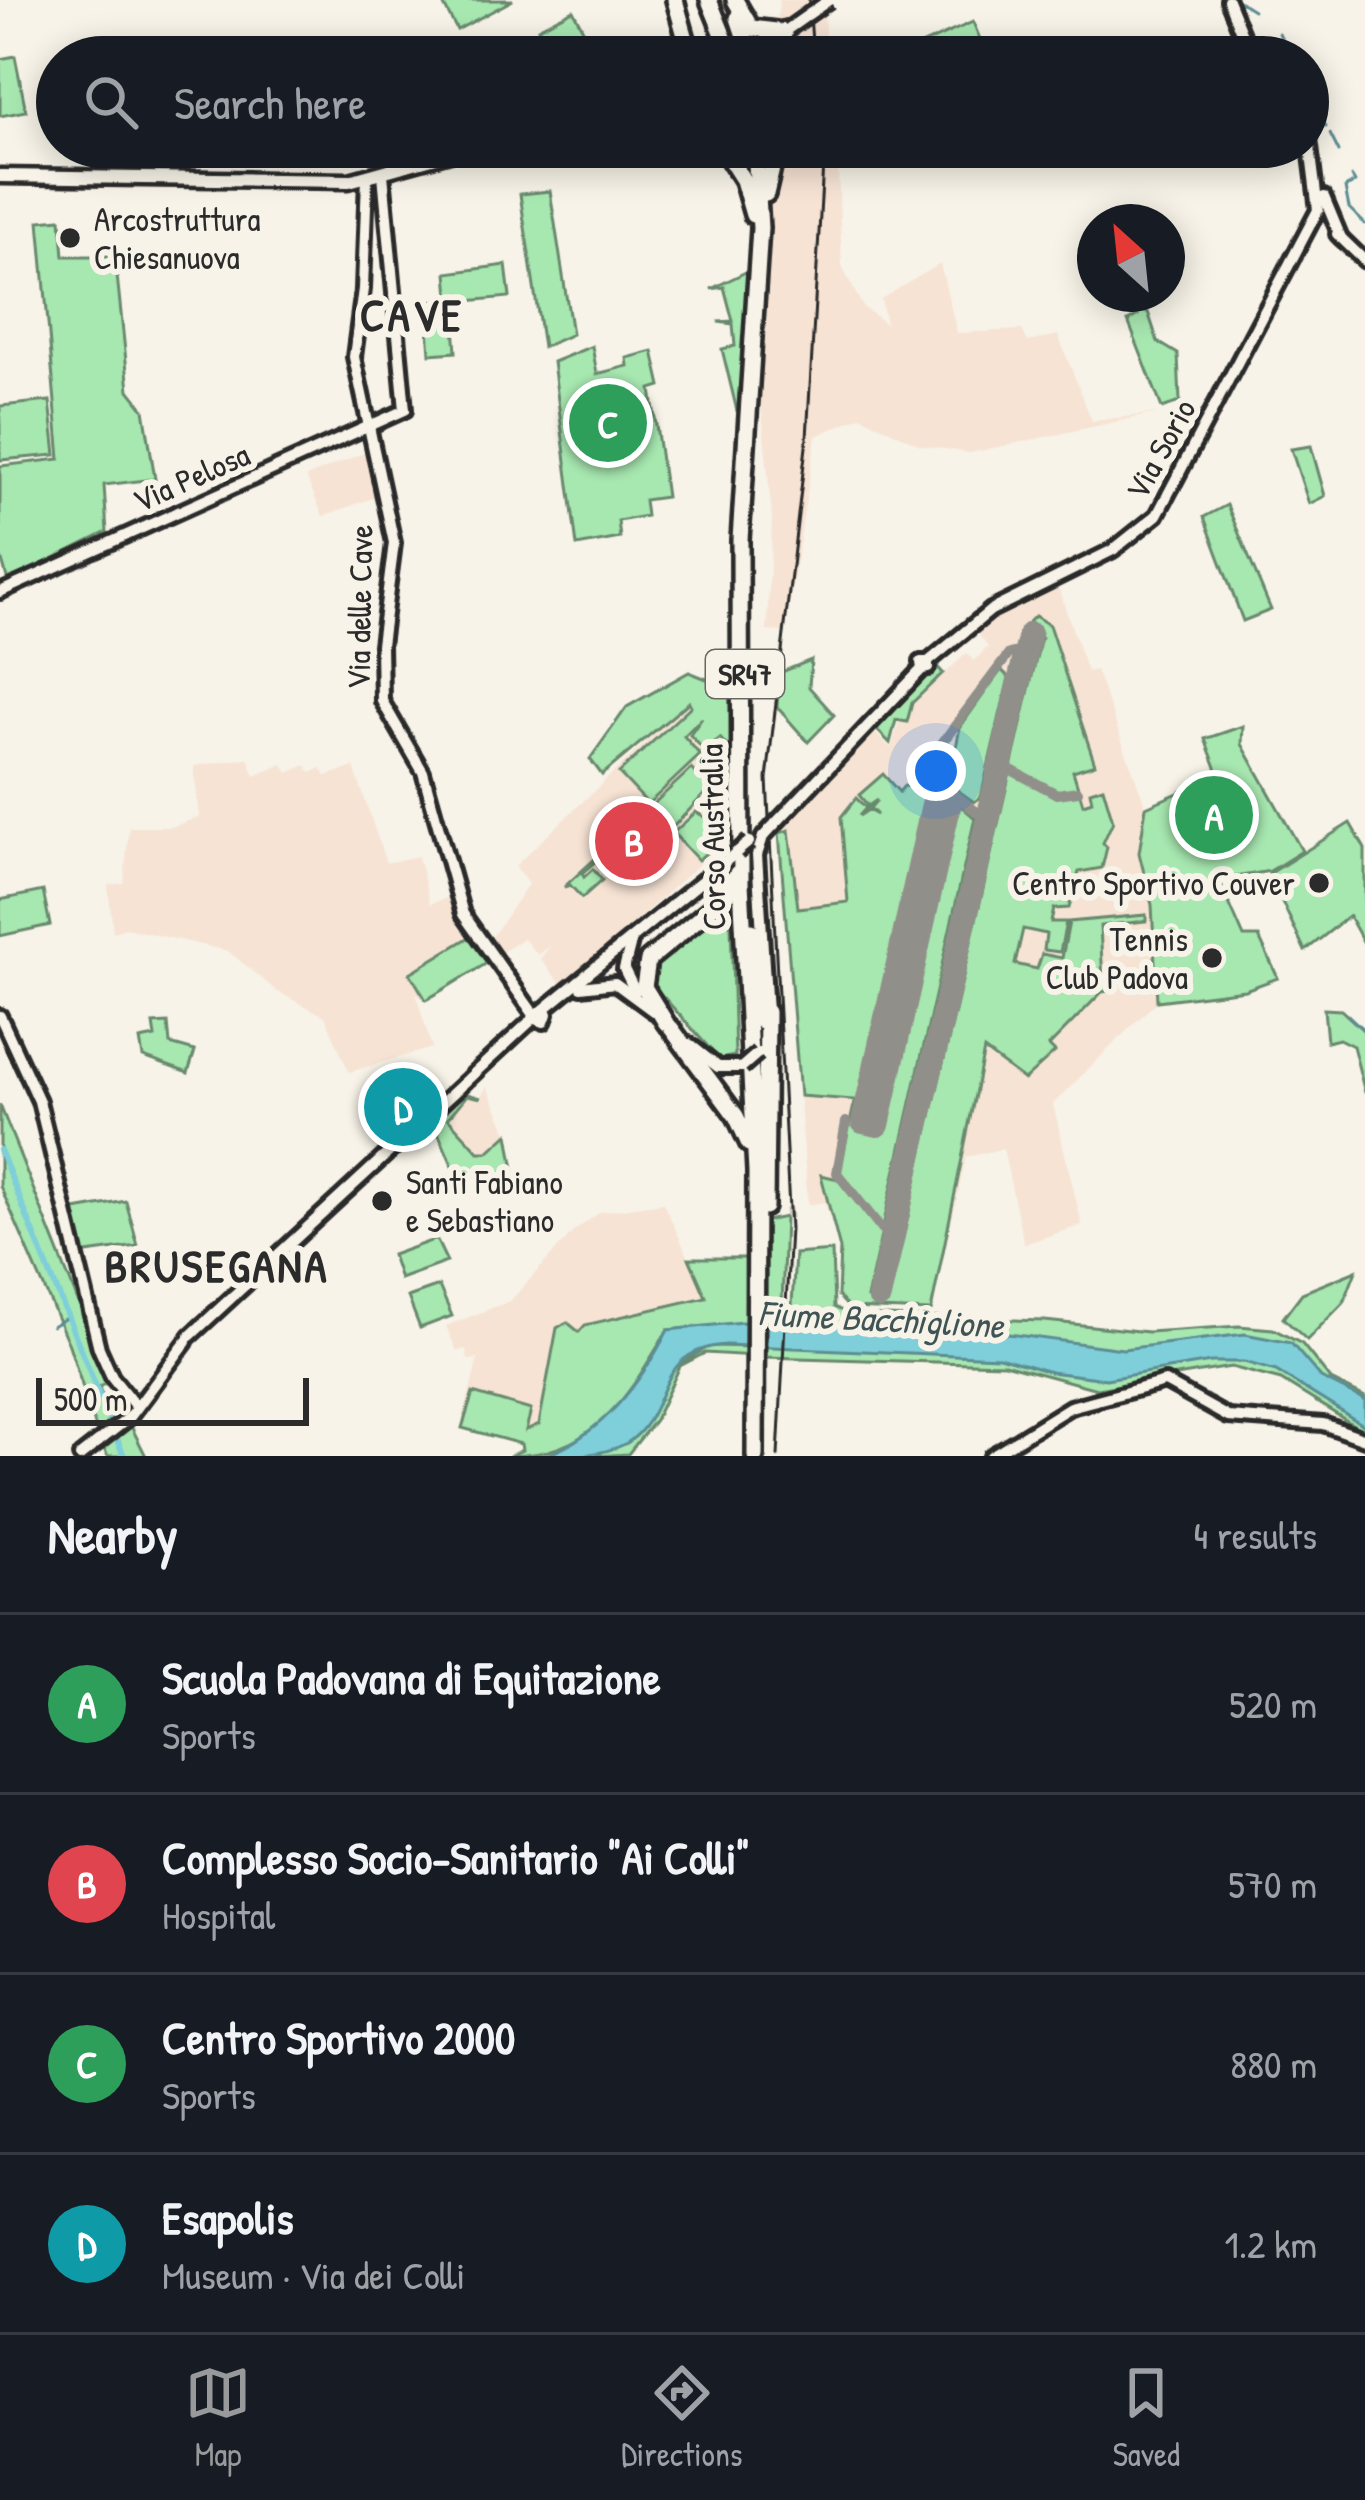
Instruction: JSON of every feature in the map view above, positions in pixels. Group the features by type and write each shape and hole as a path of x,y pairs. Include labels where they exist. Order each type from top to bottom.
{"highway":[{"path":"678,0 687,36"},
{"path":"706,0 729,36"},
{"path":"706,0 730,36"},
{"path":"733,0 744,36"},
{"path":"733,0 751,28 784,29"},
{"path":"772,36 784,29"},
{"path":"736,168 749,197 757,277"},
{"name":"Corso Australia","path":"757,1456 760,1359 740,540 757,277 758,168"},
{"name":"Corso Australia","path":"759,1313 762,1258 747,886 745,541 764,203 760,168"},
{"path":"764,203 772,168"},
{"path":"745,849 731,890 654,952 646,965 646,995 740,1121 756,1172"},
{"path":"747,886 760,1048"},
{"path":"762,1258 767,1012"}],"main road":[{"path":"784,29 825,0"},
{"path":"1228,0 1247,36"},
{"path":"0,176 367,178 403,168"},
{"path":"1318,168 1322,212 1365,260"},
{"name":"Via Pelosa","path":"0,592 405,410 383,174"},
{"name":"Via delle Cave","path":"367,178 363,290 354,357 365,428 394,543 382,638 384,707 423,772 463,914 540,1016"},
{"name":"Via Sorio","path":"659,915 768,828 925,665 991,610 1113,550 1150,523 1306,232 1322,212"},
{"path":"540,1016 602,980 628,989 713,1064 742,1067 760,1048 767,1012 745,849 768,828"},
{"path":"648,1006 626,978 623,961 633,940 659,915"},
{"path":"80,1456 120,1424 189,1340 292,1243 482,1066 659,915"},
{"path":"0,1016 36,1092 99,1348 112,1377 136,1407"},
{"path":"992,1456 1070,1407 1165,1382 1230,1417 1323,1424 1365,1439"}],"shaded area":[{"path":"779,0 824,0 825,36 786,36 777,22"},
{"path":"775,168 838,168 842,267 863,307 886,324 881,299 940,264 957,333 1022,330 1028,342 1058,335 1092,421 1157,413 970,453 920,445 861,416 816,436 785,632 767,631 772,518 760,390 770,191"},
{"path":"368,451 381,495 323,516 306,477"},
{"path":"1056,581 1087,672 1096,670 1146,807 1139,853 1152,905 1157,1001 1053,1104 1082,1225 1024,1244 1003,1149 966,1157 931,1311 845,1306 838,1296 838,1238 824,1202 808,1205 779,833 874,732 891,748 899,722 908,723 913,703 967,653 974,661 988,647 974,629"},
{"path":"688,702 734,755 733,834 563,986 540,959 550,946 538,955 523,938 501,953 490,940 528,884 515,866"},
{"path":"248,758 255,776 283,764 288,773 306,765 311,773 321,768 326,776 354,767 386,863 418,856 430,904 449,897 455,900 494,959 426,1001 416,994 432,1048 349,1072 325,1016 278,992 228,951 126,928 113,932 108,885 124,883 129,827 172,827 199,817 194,766"},
{"path":"487,1087 508,1134 487,1153 479,1152 447,1113 468,1094 478,1100"},
{"path":"663,1203 712,1307 523,1450 520,1444 461,1427 478,1359 468,1360 466,1349 457,1351 446,1326 510,1301 573,1232 600,1212"}],"green space":[{"path":"441,0 513,0 457,30"},
{"path":"573,10 586,36 542,36 538,28"},
{"path":"973,22 979,36 941,36"},
{"path":"15,56 26,111 0,116 0,59"},
{"path":"550,191 572,334 543,347 520,194"},
{"path":"61,219 64,256 115,256 129,390 144,409 155,479 104,485 107,532 8,581 0,554 0,466 60,459 39,221"},
{"path":"506,265 510,297 467,301 462,294 449,296 447,273"},
{"path":"754,268 741,411 737,411 722,349 735,346 733,324 718,322 733,321 724,287 711,289"},
{"path":"452,299 456,352 430,354 426,301"},
{"path":"1136,312 1148,312 1158,342 1178,354 1180,402 1162,408 1128,321 1138,315"},
{"path":"592,346 597,374 628,366 627,358 653,351 661,386 651,389 666,497 644,500 646,516 618,521 620,538 577,546 553,362"},
{"path":"50,401 56,455 0,460 0,406"},
{"path":"1311,446 1325,496 1309,504 1291,449"},
{"path":"1227,505 1271,610 1243,621 1204,517"},
{"path":"1035,616 1049,625 1095,764 1073,771 1083,804 1092,801 1090,791 1103,787 1113,821 1103,843 1107,847 1102,868 1079,872 1069,908 1054,909 1051,922 1066,922 1060,952 1044,950 1046,934 1023,929 1015,964 1037,969 1042,954 1062,958 1069,922 1146,915 1146,921 1100,926 1103,981 1115,990 1102,992 1049,1046 1055,1052 1024,1080 984,1050 931,1311 849,1308 838,1296 840,1249 821,1175 838,1179 855,1100 800,1096 779,833 789,830 798,908 848,902 841,817 856,798 866,808 859,816 868,810 877,815 870,808 877,800 868,806 859,795 883,774 899,792 904,786 944,791 975,818 867,1298 888,1303 1041,637 1038,627 1026,625","holes":["933,805 949,808 877,1125 863,1121"]},
{"path":"811,660 809,687 834,715 808,742 777,707 779,673"},
{"path":"932,661 943,673 912,703 907,722 896,720 890,743 869,722"},
{"path":"1001,670 1009,677 981,797 974,802 949,784 960,727"},
{"path":"689,672 714,682 734,681 734,754 720,738 705,751 690,735 702,718 684,736 700,755 648,804 619,773 691,706 689,702 602,775 590,759 627,707"},
{"path":"1243,726 1242,744 1302,851 1270,871 1219,880 1244,937 1259,937 1278,978 1245,990 1157,1001 1152,905 1139,853 1146,807 1219,775 1205,739"},
{"path":"705,758 721,777 670,830 649,808 691,769 701,779 706,773 698,764"},
{"path":"696,812 731,832 698,860 673,833"},
{"name":"Centro Sportivo Couver","path":"1350,823 1365,849 1365,945 1349,916 1305,951 1269,874"},
{"path":"620,836 636,854 618,840 627,856 606,876 598,865 604,854 582,873 584,877 593,869 602,880 582,898 570,885 564,887"},
{"path":"43,891 50,925 0,936 0,900"},
{"path":"713,914 731,925 735,1056 719,1059 651,983 658,957"},
{"path":"473,935 494,959 426,1000 410,973"},
{"path":"1324,1009 1341,1010 1365,1032 1365,1093 1353,1046 1339,1039 1327,1042"},
{"path":"168,1023 170,1044 195,1051 188,1073 143,1057 140,1040 155,1037 153,1024"},
{"path":"464,1093 481,1098 467,1095 448,1118 479,1152 488,1152 508,1134 515,1175 464,1192 433,1121"},
{"path":"0,1105 110,1382 99,1387 114,1427 130,1424 146,1456 108,1456 101,1444 69,1345 0,1186"},
{"path":"126,1201 138,1246 79,1254 69,1211"},
{"path":"785,1217 782,1306 792,1305 795,1254 832,1251 834,1307 851,1315 1045,1321 1148,1332 1239,1326 1273,1329 1302,1344 1331,1380 1365,1397 1365,1432 1281,1380 1231,1367 1097,1389 1004,1364 764,1357 766,1221"},
{"path":"436,1239 447,1262 400,1279 392,1255"},
{"path":"689,1258 753,1258 754,1323 668,1330 623,1399 587,1434 565,1446 509,1456 522,1450 521,1444 462,1428 473,1393 531,1410 526,1430 539,1424 557,1328 567,1322 579,1332 585,1325 706,1297"},
{"path":"1356,1271 1344,1302 1307,1340 1283,1318 1302,1293"},
{"path":"439,1286 452,1316 420,1328 408,1297"},
{"path":"710,1346 755,1347 755,1356 705,1353 680,1366 655,1420 628,1454 597,1456 653,1410 674,1367"}],"water":[{"path":"742,1322 986,1331 1123,1349 1245,1334 1291,1343 1321,1378 1365,1400 1365,1426 1276,1371 1244,1362 1211,1362 1106,1379 1050,1372 999,1357 726,1345 702,1349 686,1358 674,1370 642,1430 627,1443 597,1453 545,1456 585,1434 618,1405 668,1330"}],"waterway":[{"path":"1237,0 1253,10"},
{"path":"1330,134 1339,152"},
{"path":"1352,177 1355,182 1345,188 1349,208 1365,224"},
{"path":"1348,1015 1365,1031"},
{"path":"0,1150 124,1456"},
{"path":"52,1326 66,1318"}],"taxiway":[{"path":"987,820 932,777 927,763 1009,654 1017,652 1023,661"},
{"path":"1000,764 1057,794 1078,791"},
{"path":"846,1122 837,1173 884,1232 894,1231"}],"runway":[{"path":"879,1297 1030,634"},
{"path":"933,804 949,807 878,1125 863,1122 933,804"}],"tunnel":[{"path":"785,1214 792,1213"}],"railway":[{"path":"809,0 812,36"},
{"path":"778,1456 790,1229 767,779 807,438 823,168"}],"place":[{"name":"Arcostruttura Chiesanuova","path":"70,238"},
{"name":"Centro Sportivo 2000","path":"608,423"},
{"name":"Scuola Padovana di Equitazione","path":"1214,815"},
{"name":"Complesso Socio-Sanitario \"Ai Colli\"","path":"634,841"},
{"name":"Centro Sportivo Couver","path":"1319,883"},
{"name":"Tennis Club Padova","path":"1212,958"},
{"name":"Esapolis","path":"403,1107"},
{"name":"Santi Fabiano e Sebastiano","path":"382,1201"}],"district":[{"name":"CAVE","path":"412,314"},
{"name":"BRUSEGANA","path":"217,1265"}],"water label":[{"name":"Fiume Bacchiglione","path":"881,1318"}]}
